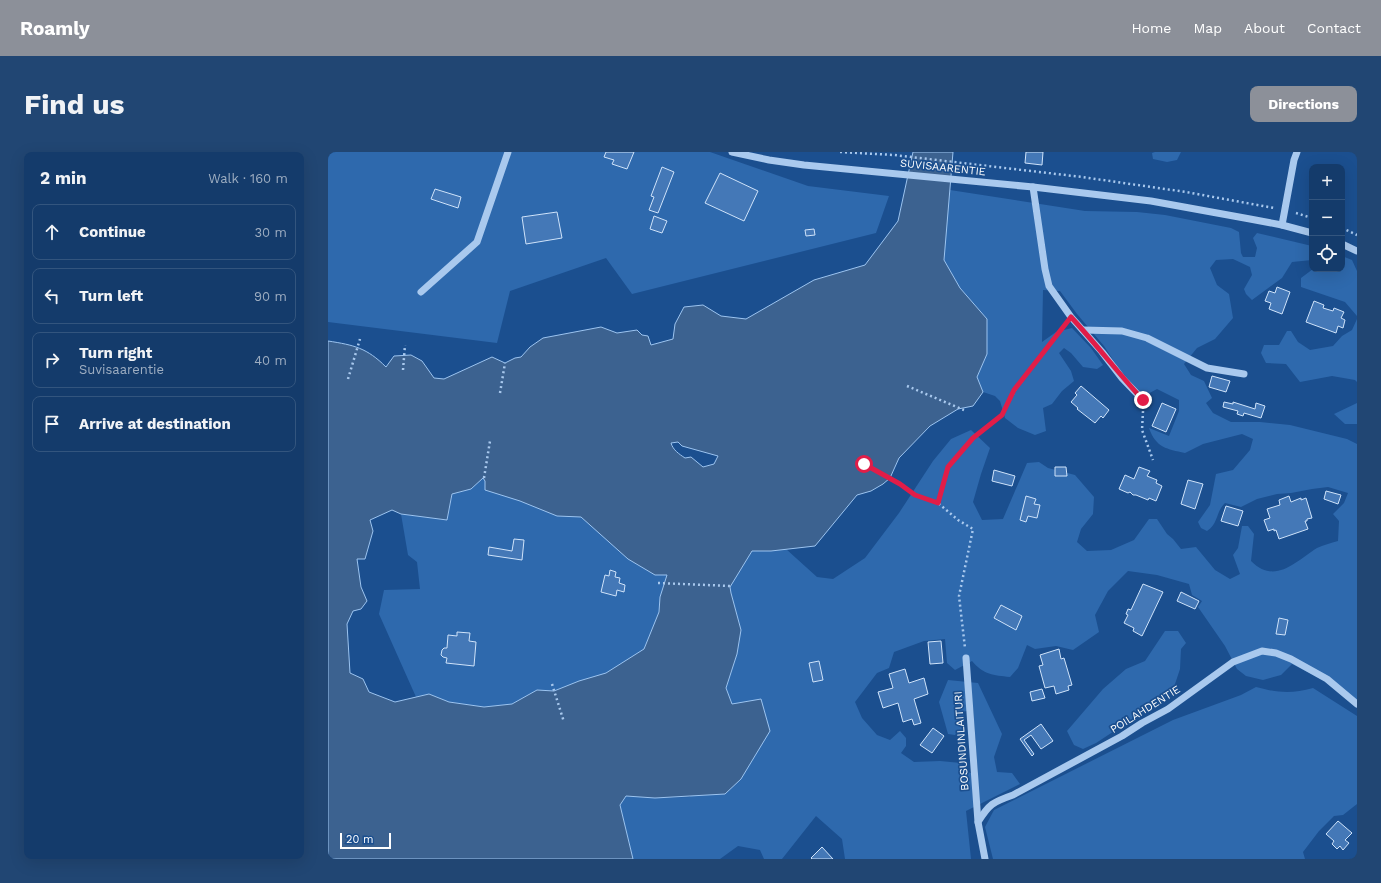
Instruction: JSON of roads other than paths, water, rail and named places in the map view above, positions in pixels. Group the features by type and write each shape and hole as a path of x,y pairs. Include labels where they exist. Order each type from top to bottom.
{"street":[{"path":"421,292 477,242 508,152"},
{"name":"SUVISAARENTIE","path":"732,152 768,160 804,165 1151,200 1204,209 1282,225 1309,232"},
{"path":"1282,225 1294,160 1297,152"},
{"path":"1033,187 1045,269 1049,286 1071,317 1122,378 1143,400"},
{"path":"1345,245 1357,251"},
{"path":"1083,330 1122,331 1141,336 1207,368 1244,374"},
{"name":"POILAHDENTIE","path":"978,822 984,812 995,801 1013,795 1122,736 1168,709 1233,662 1262,651 1276,653 1291,659 1327,679 1357,704"},
{"name":"BOSUNDINLAITURI","path":"966,658 978,822"},
{"path":"978,822 985,859"}]}
